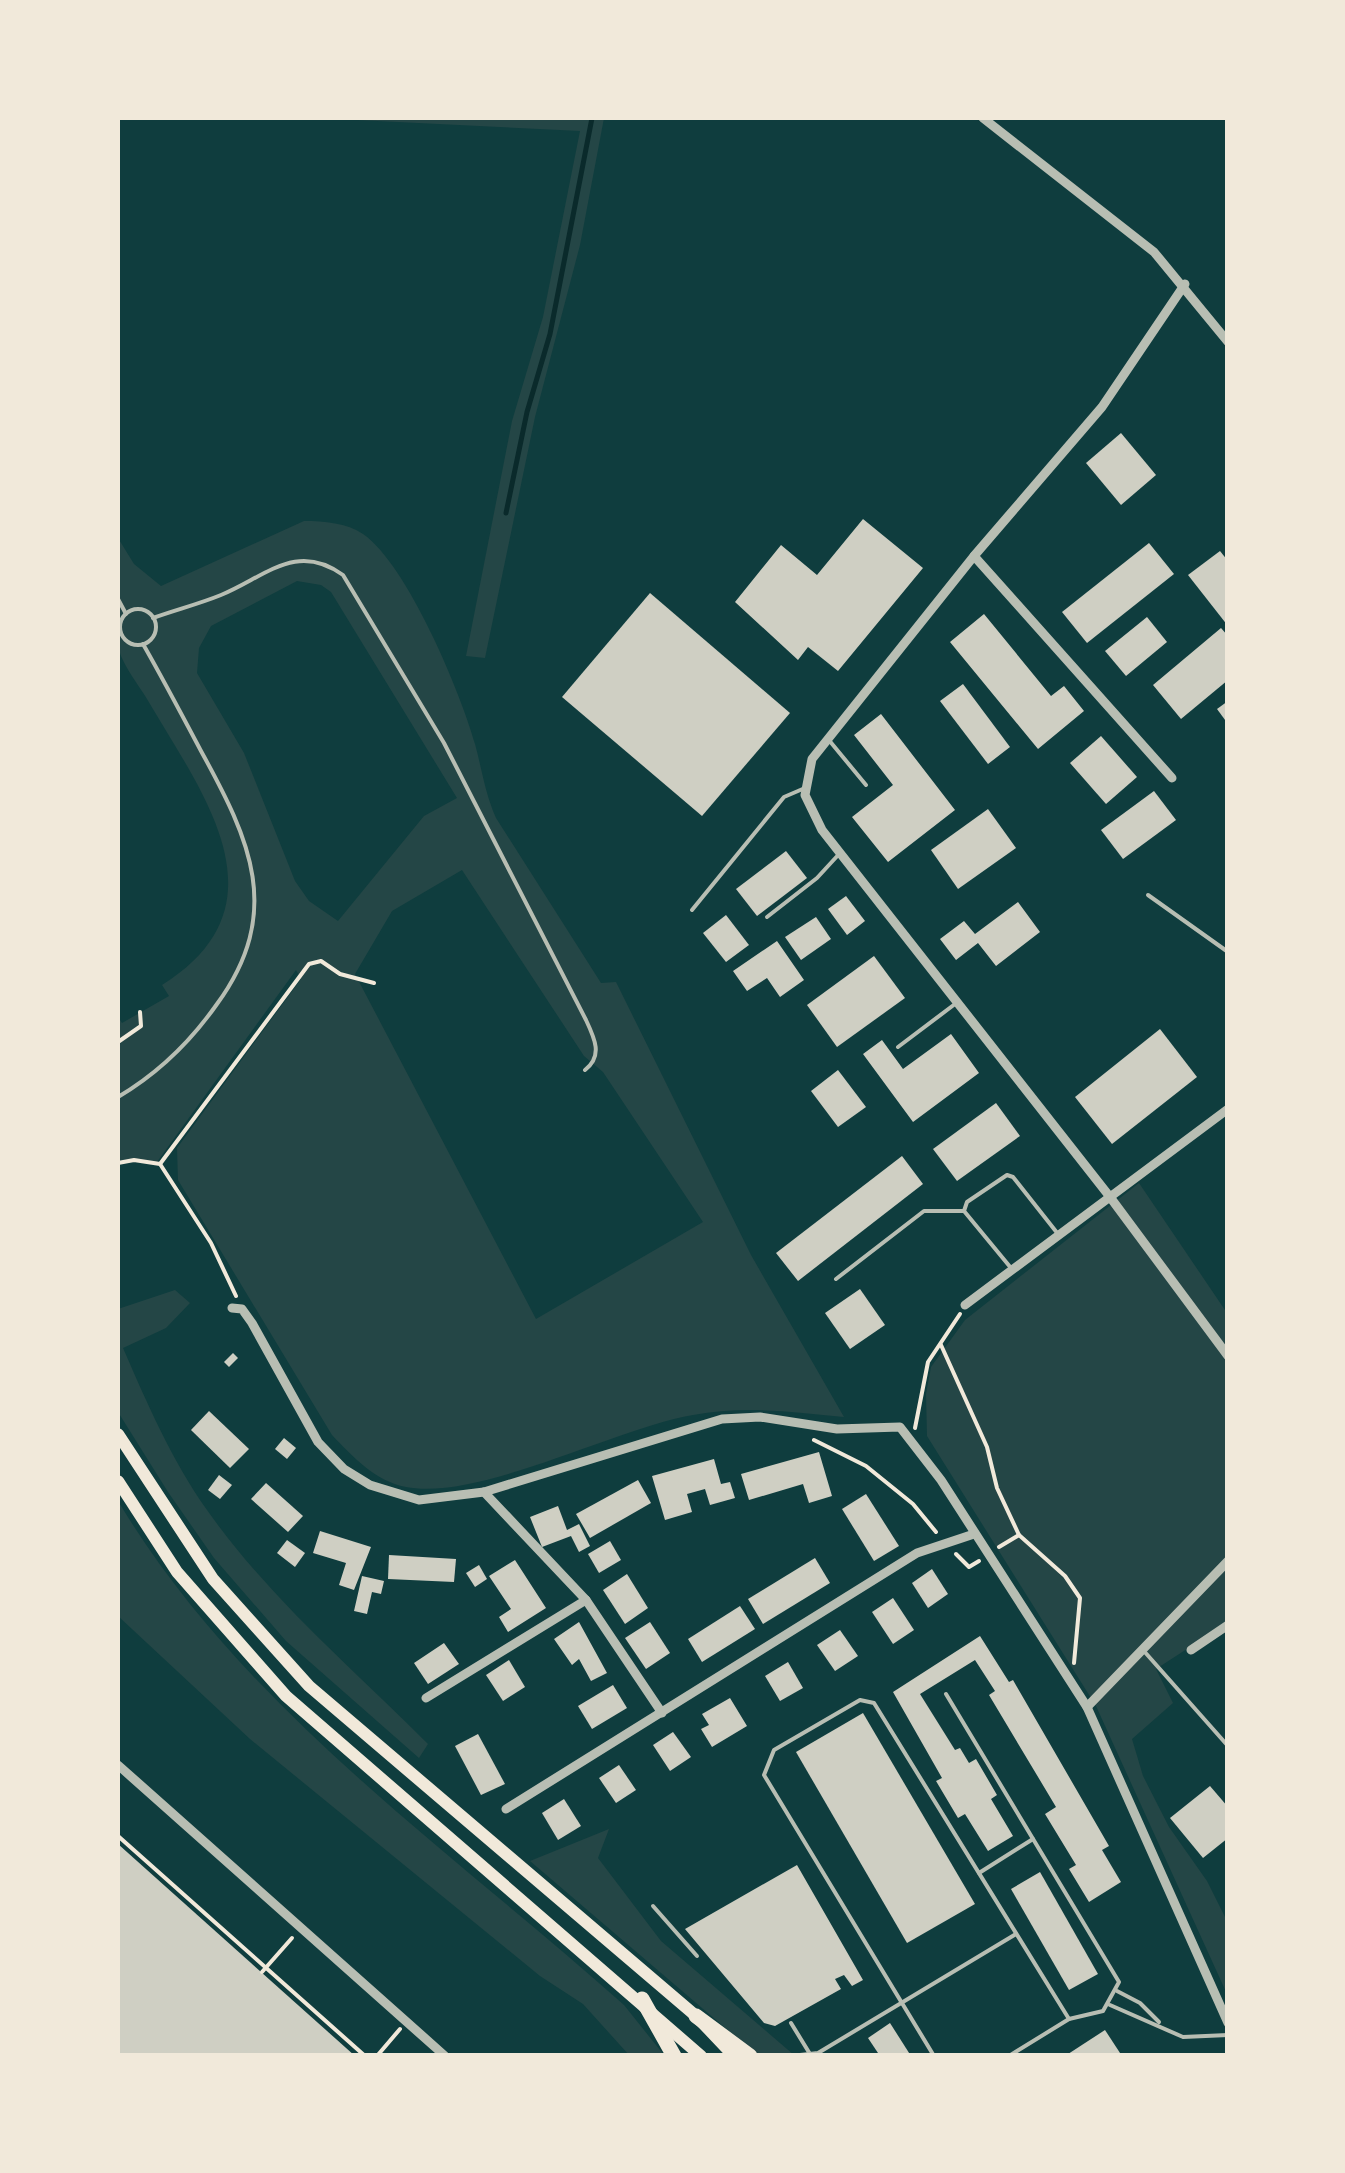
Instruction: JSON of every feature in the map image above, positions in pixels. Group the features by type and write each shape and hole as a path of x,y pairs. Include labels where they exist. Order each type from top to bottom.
{"highway":[{"path":"642,2000 674,2056"},
{"path":"696,2016 750,2056"}],"main road":[{"path":"118,1434 212,1579 308,1686 696,2016 734,2056"},
{"path":"118,1481 177,1572 286,1696 642,2000 702,2056"}],"street":[{"path":"983,118 1074,185 1154,252 1228,342"},
{"path":"1184,284 1102,407 974,556 812,759 805,788 810,812 840,853 1110,1196 1228,1356"},
{"path":"974,556 1172,778"},
{"path":"965,1305 1228,1109"},
{"path":"237,1308 318,1442 344,1469 370,1485 419,1500 484,1492 696,1424 760,1417 837,1428 900,1427 913,1440 1088,1707 1228,2023"},
{"path":"484,1492 586,1600 662,1714"},
{"path":"506,1809 917,1552 974,1534"},
{"path":"1088,1707 1228,1562"},
{"path":"426,1698 586,1600"},
{"path":"1191,1650 1228,1625"},
{"path":"118,1765 445,2056"}],"lane":[{"path":"153,618 222,595 294,559 320,562 343,575 444,744 586,1020 597,1046 593,1064 585,1070"},
{"path":"118,599 126,614 120,634 128,642 143,644"},
{"path":"126,614 141,609 153,618 156,630 143,644"},
{"path":"118,1097 149,1076 202,1025 242,962 254,911 252,862 237,817 143,644"},
{"path":"828,739 866,785"},
{"path":"692,910 784,797 805,788"},
{"path":"766,917 817,878 840,853"},
{"path":"1148,895 1228,952"},
{"path":"898,1047 956,1004"},
{"path":"964,1210 967,1202 1007,1175 1058,1234"},
{"path":"964,1210 1011,1268"},
{"path":"836,1279 924,1211 964,1210"},
{"path":"1143,1650 1228,1746"},
{"path":"946,1694 1117,1973 1117,1991 1110,2005 1090,2018 1070,2019 1009,2056"},
{"path":"934,2056 767,1782 768,1756 860,1700 874,1702 1070,2019"},
{"path":"978,1873 1033,1838"},
{"path":"653,1906 697,1956"},
{"path":"792,2056 810,2054 1016,1934"},
{"path":"1117,1991 1140,2004 1162,2026"},
{"path":"1110,2005 1183,2037 1228,2035"},
{"path":"790,2023 810,2054"}],"path":[{"path":"160,1164 309,964 321,962 340,974 374,982"},
{"path":"118,1042 141,1026 140,1012"},
{"path":"118,1163 134,1160 160,1164 211,1243 237,1308"},
{"path":"913,1440 928,1362 965,1305"},
{"path":"941,1344 988,1447 998,1488 1019,1535 1065,1576 1080,1598 1071,1681"},
{"path":"796,1422 816,1442 866,1466 913,1504 945,1544"},
{"path":"118,1836 162,1880 365,2056"},
{"path":"264,1970 301,1928"},
{"path":"376,2056 407,2022"}],"shaded area":[{"path":"316,118 604,118 580,245 535,417 485,658 466,656 512,421 543,317 580,131"},
{"path":"304,521 350,527 380,550 414,600 445,663 468,722 496,818 601,983 616,982 751,1255 844,1417 749,1410 693,1415 509,1474 436,1488 406,1487 384,1479 365,1467 332,1435 178,1180 177,1148 301,979 296,970 157,1162 118,1163 118,1017 122,1023 169,996 162,985 201,953 222,919 228,883 223,846 209,809 120,653 115,620 118,538 134,564 161,586","holes":["297,581 321,585 331,592 457,798 424,816 338,921 309,901 295,881 244,753 197,673 199,648 211,626","462,870 584,1056 603,1072 703,1222 536,1319 355,974 392,911"]},
{"path":"1139,1183 1227,1313 1227,1623 1156,1669 1173,1703 1132,1739 1143,1776 1169,1827 1207,1881 1227,1921 1227,1994 1096,1706 927,1436 926,1394 931,1367 965,1320"},
{"path":"175,1290 190,1303 166,1328 123,1348 171,1452 207,1510 257,1573 428,1744 419,1758 286,1641 214,1558 118,1412 118,1309"},
{"path":"118,1501 168,1576 224,1645 286,1710 419,1831 624,2005 664,2055 629,2055 583,2004 540,1976 250,1739 118,1616"},
{"path":"609,1829 598,1858 661,1941 794,2055 757,2055 530,1861"}],"building":[{"path":"1121,433 1156,475 1121,505 1086,463"},
{"path":"863,519 923,568 838,671 808,647 798,660 735,602 781,545 817,575"},
{"path":"1149,543 1174,574 1087,643 1062,612"},
{"path":"1220,551 1228,561 1228,626 1188,575"},
{"path":"650,593 790,713 702,816 562,697"},
{"path":"984,614 1051,696 1064,686 1084,711 1038,749 950,642"},
{"path":"1147,617 1167,642 1126,676 1105,651"},
{"path":"1221,628 1228,636 1228,680 1181,719 1153,685"},
{"path":"963,684 1010,747 988,764 940,701"},
{"path":"1228,701 1228,724 1217,709"},
{"path":"881,714 955,810 888,862 852,817 893,785 854,735"},
{"path":"1101,736 1137,777 1106,804 1070,763"},
{"path":"1154,791 1176,820 1123,859 1101,830"},
{"path":"988,809 1016,848 958,889 931,850"},
{"path":"786,851 807,878 757,916 736,889"},
{"path":"846,896 865,921 847,935 828,909"},
{"path":"1018,902 1040,932 996,966 978,943 956,960 940,939 964,921 975,934"},
{"path":"726,915 749,945 726,962 703,933"},
{"path":"816,917 831,939 801,960 785,937"},
{"path":"777,941 804,980 780,997 767,978 747,991 733,971"},
{"path":"874,956 905,998 837,1047 807,1005"},
{"path":"1160,1029 1197,1077 1112,1144 1075,1097"},
{"path":"951,1034 979,1073 913,1122 863,1054 882,1040 903,1069"},
{"path":"838,1070 866,1107 838,1127 811,1091"},
{"path":"996,1103 1020,1136 957,1181 933,1149"},
{"path":"902,1156 923,1184 798,1281 776,1253"},
{"path":"860,1289 885,1325 850,1349 825,1313"},
{"path":"233,1353 238,1358 229,1367 224,1362"},
{"path":"209,1411 249,1449 230,1468 191,1430"},
{"path":"284,1438 296,1448 287,1459 275,1449"},
{"path":"819,1452 832,1496 809,1503 803,1484 749,1500 741,1474"},
{"path":"714,1459 721,1484 730,1482 735,1498 710,1505 705,1489 687,1494 692,1512 665,1520 652,1476"},
{"path":"219,1475 232,1485 220,1499 208,1490"},
{"path":"638,1480 651,1503 590,1538 576,1514"},
{"path":"266,1483 303,1516 288,1532 251,1499"},
{"path":"866,1494 899,1546 874,1561 842,1509"},
{"path":"558,1506 567,1530 579,1524 590,1546 579,1552 571,1536 542,1547 530,1517"},
{"path":"320,1531 371,1547 354,1590 339,1585 346,1563 313,1553"},
{"path":"287,1540 305,1553 295,1567 277,1553"},
{"path":"610,1541 621,1560 599,1573 588,1554"},
{"path":"389,1555 456,1559 454,1582 388,1579"},
{"path":"815,1558 830,1583 763,1624 748,1599"},
{"path":"515,1560 546,1608 508,1632 499,1617 511,1609 489,1576"},
{"path":"479,1565 487,1579 475,1587 466,1573"},
{"path":"932,1569 948,1594 928,1608 912,1583"},
{"path":"627,1574 648,1608 625,1624 603,1590"},
{"path":"362,1576 384,1581 381,1594 372,1592 367,1614 354,1611"},
{"path":"893,1598 914,1630 893,1644 872,1612"},
{"path":"740,1606 755,1629 702,1662 688,1639"},
{"path":"579,1622 607,1673 591,1681 579,1659 572,1665 554,1639"},
{"path":"650,1622 670,1653 646,1669 625,1638"},
{"path":"840,1630 858,1656 835,1671 817,1645"},
{"path":"980,1636 1009,1682 1013,1680 1109,1846 1102,1850 1121,1882 1089,1902 1069,1869 1076,1865 1045,1814 1056,1807 989,1695 995,1691 975,1660 920,1694 955,1750 960,1748 969,1763 976,1759 997,1795 991,1799 1013,1836 988,1851 965,1814 958,1818 936,1781 942,1778 893,1692"},
{"path":"444,1643 459,1664 428,1684 414,1663"},
{"path":"509,1660 525,1687 503,1701 486,1675"},
{"path":"788,1662 803,1688 780,1701 765,1676"},
{"path":"613,1685 627,1708 592,1729 578,1706"},
{"path":"730,1698 747,1726 712,1747 701,1729 709,1725 702,1714"},
{"path":"863,1713 975,1904 907,1943 796,1752"},
{"path":"673,1732 691,1757 670,1771 653,1745"},
{"path":"478,1734 505,1784 481,1795 455,1746"},
{"path":"619,1765 636,1790 616,1803 599,1778"},
{"path":"1210,1786 1228,1807 1228,1838 1203,1858 1170,1818"},
{"path":"564,1799 581,1826 558,1840 542,1813"},
{"path":"118,1844 355,2056 118,2056"},
{"path":"797,1865 863,1980 852,1986 844,1975 835,1979 841,1989 775,2026 764,2023 685,1929"},
{"path":"1040,1872 1098,1974 1069,1990 1011,1889"},
{"path":"890,2023 911,2056 880,2056 868,2038"},
{"path":"1105,2030 1122,2056 1065,2056"}],"waterway":[{"path":"506,513 527,412 550,334 592,118"}]}
